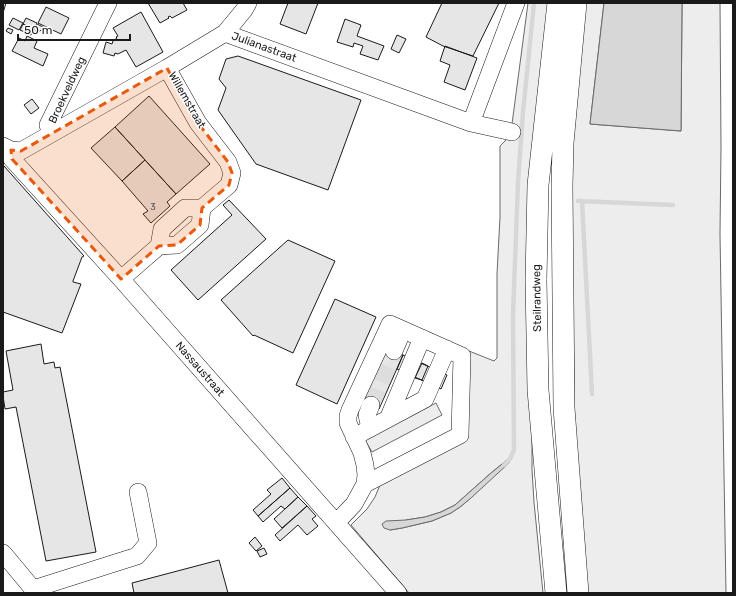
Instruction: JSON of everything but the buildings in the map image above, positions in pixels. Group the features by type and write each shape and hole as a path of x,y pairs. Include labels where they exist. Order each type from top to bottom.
{"main road":[{"name":"Steilrandweg","path":"556,593 538,390 536,280 538,185 558,3"},
{"path":"576,3 563,143 562,194 564,408 578,593"}],"street":[{"path":"225,33 248,3"},
{"path":"471,123 516,3"},
{"name":"Broekveldweg","path":"51,133 48,125 102,5"},
{"name":"Julianastraat","path":"7,148 21,150 167,68 225,33 471,123 512,132"},
{"name":"Willemstraat","path":"167,68 198,123 228,162 232,173 229,185 202,208"},
{"name":"Nassaustraat","path":"7,148 12,159 121,279 398,593"},
{"path":"121,279 159,246 162,230 185,208 202,208 200,225 176,246 159,246"},
{"path":"336,523 354,504 365,484 365,465 362,453 348,423 348,416 390,324 462,356 460,435 365,484"},
{"path":"394,351 403,330"},
{"path":"388,419 422,338"},
{"path":"354,437 425,399 447,349"},
{"path":"370,428 367,415 371,405"},
{"path":"4,554 34,591 137,556 148,544 138,492"}],"highlighted area":[{"path":"167,68 198,123 228,162 232,173 229,185 202,208 200,225 177,245 159,246 121,279 12,159 11,150 21,151"}],"shaded area":[{"path":"528,3 551,3 532,444 534,502 543,593 409,593 351,525 367,509 375,497 382,480 466,435 469,351 494,361 497,358 500,146 512,134 512,124","holes":["507,460 471,498 451,513 432,521 390,530 406,520 425,517 441,512 455,505"]},
{"path":"581,3 604,3 590,124 681,131 682,3 720,3 720,234 726,593 587,593 575,446 570,120"},
{"path":"604,3 682,3 681,131 590,124"},
{"path":"436,403 442,415 372,452 365,440"},
{"path":"507,460 510,462 471,498 451,513 432,521 402,528 390,530 384,528 382,524 386,521 425,517 441,512 455,505"}],"waterway":[{"path":"504,465 510,459 514,450 513,315 518,182 523,112 534,3"},
{"path":"578,201 673,205"},
{"path":"582,201 592,394"}],"tunnel":[{"path":"371,405 394,351"}]}
